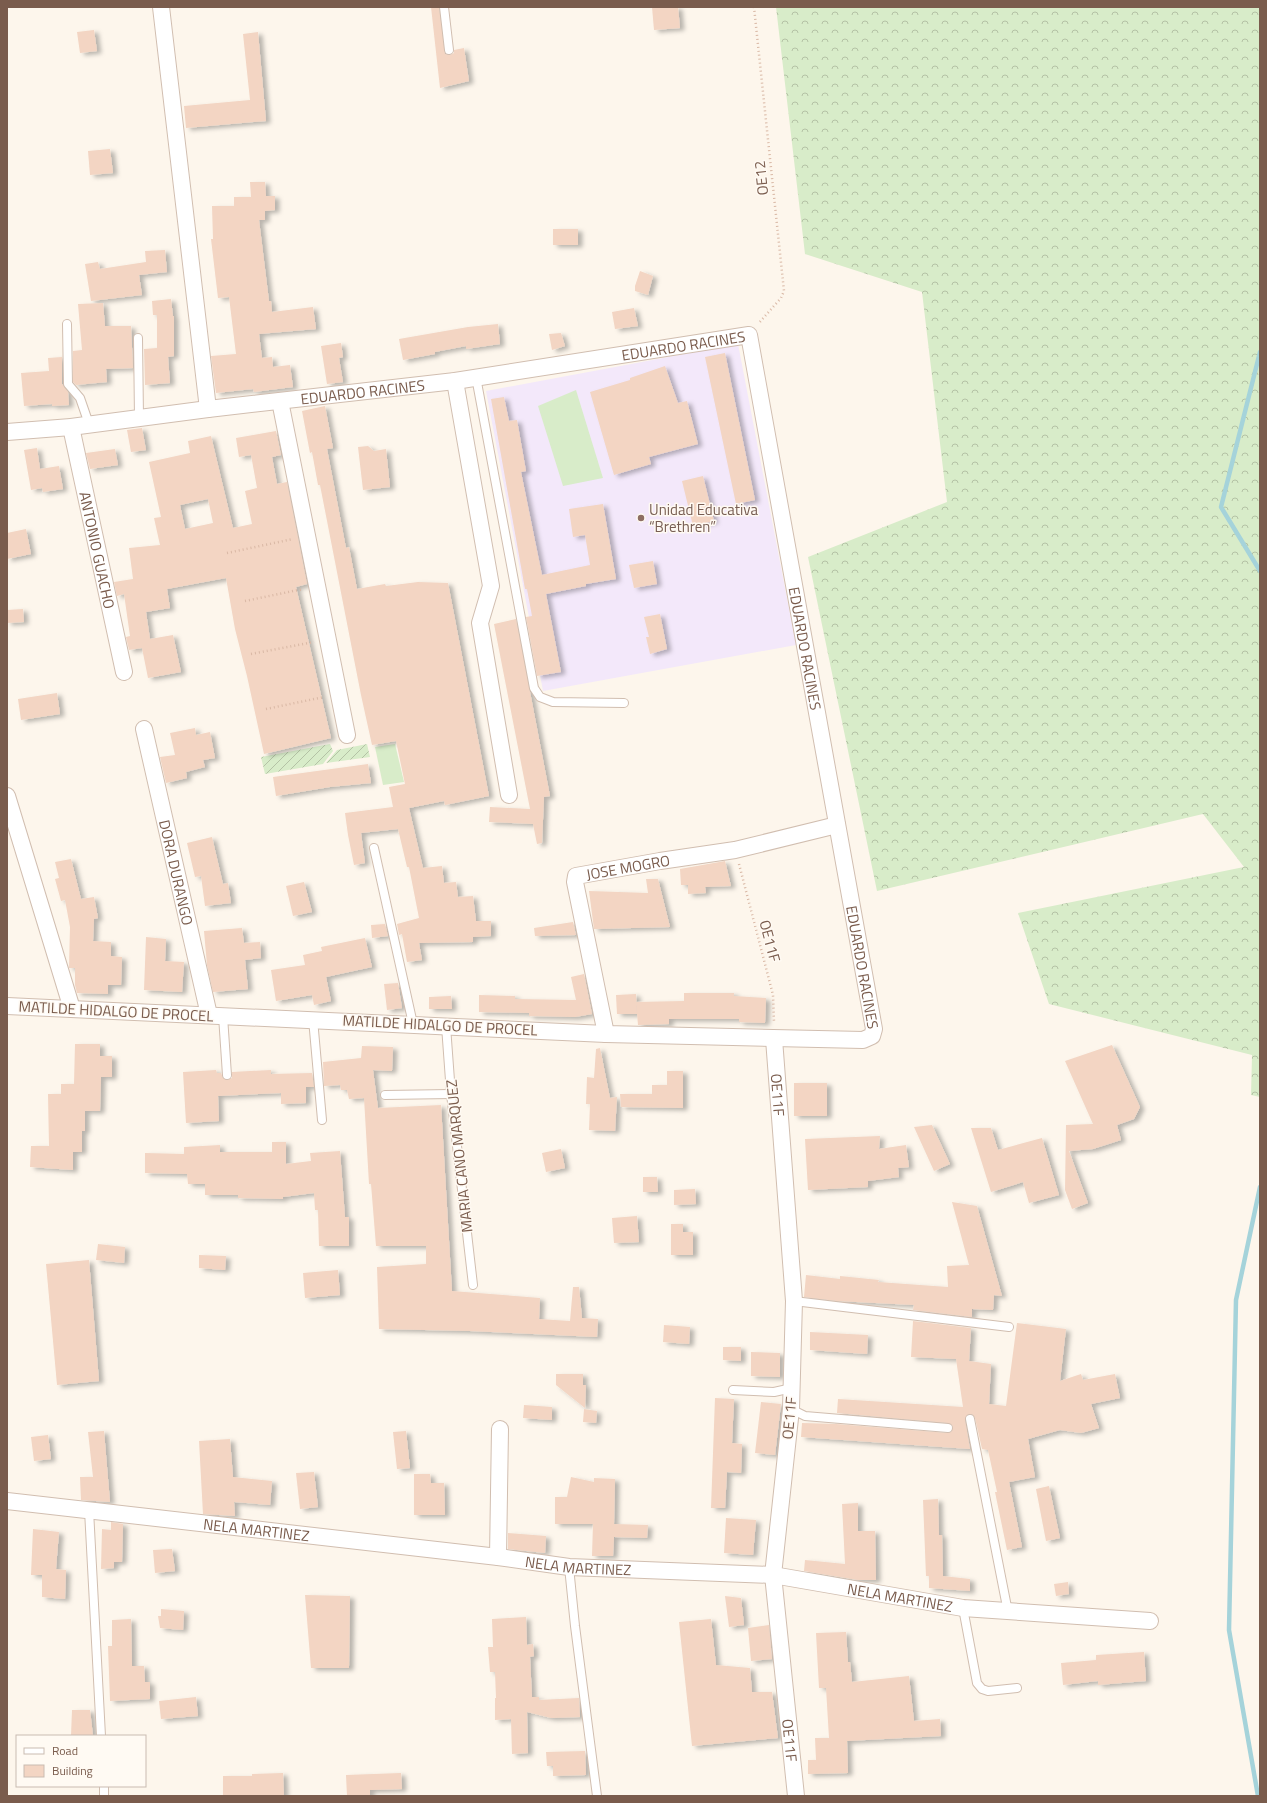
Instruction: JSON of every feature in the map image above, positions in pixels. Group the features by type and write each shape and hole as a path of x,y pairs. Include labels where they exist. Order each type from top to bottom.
{"street":[{"path":"161,7 208,409"},
{"name":"EDUARDO RACINES","path":"7,432 72,427 208,409 455,381 749,335 874,1029 872,1036"},
{"path":"455,381 491,586 480,623 509,796"},
{"path":"280,401 347,735"},
{"name":"ANTONIO GUACHO","path":"72,427 124,672"},
{"name":"DORA DURANGO","path":"144,729 216,1016"},
{"path":"7,796 72,1009"},
{"name":"JOSE MOGRO","path":"606,1034 575,882 576,876 660,861 735,850 837,826"},
{"name":"MATILDE HIDALGO DE PROCEL","path":"7,1006 313,1019 606,1034 863,1040 872,1036"},
{"name":"OE11F","path":"774,1039 794,1301 791,1409 773,1575 796,1796"},
{"path":"498,1557 500,1430"},
{"name":"NELA MARTINEZ","path":"7,1501 498,1557 569,1568 773,1575 963,1608 1150,1621"}],"lane":[{"path":"444,7 449,50"},
{"path":"67,324 68,384 80,398 89,424"},
{"path":"138,338 139,418"},
{"path":"476,377 534,688 540,697 553,702 624,703"},
{"path":"374,848 413,1024"},
{"path":"216,1016 226,1075"},
{"path":"313,1019 322,1120"},
{"name":"MARIA CANO MARQUEZ","path":"446,1026 451,1094 473,1285"},
{"path":"385,1095 451,1094"},
{"path":"794,1301 1009,1327"},
{"path":"733,1390 774,1392 792,1388"},
{"path":"791,1409 805,1416 948,1428"},
{"path":"970,1419 1008,1612"},
{"path":"89,1510 101,1735"},
{"path":"569,1568 597,1796"},
{"path":"963,1608 977,1683 982,1689 988,1691 1017,1688"}],"path":[{"name":"OE12","path":"749,335 781,298 784,291 754,7"},
{"path":"227,553 307,536"},
{"path":"245,601 317,586"},
{"path":"251,654 328,639"},
{"path":"266,709 339,694"},
{"name":"OE11F","path":"735,850 773,995 774,1039"}],"shaded area":[{"name":"Unidad Educativa “Brethren”","path":"738,344 796,645 543,691 486,391"}],"green space":[{"path":"776,7 1260,7 1260,1097 1251,1095 1252,1055 1049,1004 1018,913 1244,867 1203,814 877,891 808,557 947,502 922,292 805,254"},
{"path":"576,390 603,478 563,486 538,406"},
{"path":"330,744 333,751 323,764 265,774 261,757"},
{"path":"367,744 370,757 326,763 337,750"},
{"path":"395,744 404,782 383,785 375,747"}],"building":[{"path":"431,7 439,7 445,54 450,55 454,53 454,50 464,48 469,81 440,88"},
{"path":"652,7 678,7 680,28 654,30"},
{"path":"94,30 97,51 80,53 77,32"},
{"path":"258,32 266,121 186,128 184,106 250,100 243,34"},
{"path":"110,149 113,173 90,175 88,151"},
{"path":"250,182 265,182 266,196 275,196 275,210 265,211 265,220 259,220 269,301 271,301 272,312 313,307 316,329 259,334 262,358 272,357 273,367 290,365 293,387 254,392 253,389 216,393 211,356 236,354 229,297 218,298 211,239 213,239 212,206 234,206 234,197 251,197"},
{"path":"553,229 578,229 578,245 553,245"},
{"path":"165,250 167,272 139,275 142,295 91,301 85,264 98,262 100,269 146,262 145,251"},
{"path":"640,271 653,276 648,295 635,291 635,286"},
{"path":"171,299 174,316 174,356 168,357 170,383 145,385 144,349 157,348 157,315 153,315 152,301"},
{"path":"103,303 105,326 131,326 133,368 106,369 107,382 76,385 73,382 73,351 82,350 78,304"},
{"path":"634,308 638,326 615,329 612,312"},
{"path":"498,324 500,344 466,349 466,346 403,360 399,339 468,327"},
{"path":"561,333 565,346 552,350 549,334"},
{"path":"341,343 343,357 339,358 343,382 327,384 321,346"},
{"path":"725,353 755,500 736,504 705,357"},
{"path":"62,357 62,384 68,392 69,405 52,406 52,404 24,406 21,373 49,371 48,358"},
{"path":"665,366 678,403 687,401 698,444 649,457 651,464 614,475 590,392 630,380 630,378"},
{"path":"504,397 509,421 517,420 526,471 521,472 542,575 590,565 585,535 573,537 569,509 603,504 616,579 586,584 586,586 546,594 561,672 537,676 526,617 532,616 527,589 525,589 491,399"},
{"path":"325,406 333,448 327,449 346,548 349,547 357,589 385,584 386,586 418,582 448,583 489,796 445,805 444,801 409,808 423,868 442,866 444,883 456,882 458,897 473,896 476,921 491,921 491,936 473,937 473,942 419,943 422,960 407,962 402,934 399,935 397,924 419,918 409,867 407,867 398,829 361,833 365,863 354,865 348,835 345,813 393,807 389,787 405,784 396,741 372,745 361,695 320,485 318,485 312,452 310,453 302,411"},
{"path":"142,428 146,450 131,452 127,430"},
{"path":"276,431 281,455 272,457 277,484 287,482 307,584 296,587 331,738 264,754 235,629 226,578 167,589 170,608 146,612 150,639 173,635 181,672 148,678 142,648 129,650 126,637 130,636 124,594 117,596 114,582 133,579 129,548 160,545 154,518 161,517 149,462 190,453 188,441 211,436 233,528 252,524 245,491 257,488 251,455 239,457 236,438","holes":["208,499 213,523 185,529 180,505"]},
{"path":"368,446 374,451 386,449 390,487 363,490 358,447"},
{"path":"37,448 40,469 59,466 63,489 43,492 42,488 31,490 24,450"},
{"path":"115,449 118,465 90,469 86,453"},
{"path":"703,476 714,521 693,526 682,481"},
{"path":"26,529 31,554 7,559 7,533"},
{"path":"653,561 657,584 634,588 629,565"},
{"path":"23,609 24,622 7,623 7,610"},
{"path":"660,614 667,649 650,654 646,637 649,637 644,617"},
{"path":"516,619 550,796 544,797 542,843 537,844 533,824 489,822 490,807 530,809 494,624"},
{"path":"57,693 60,714 21,720 18,699"},
{"path":"195,728 196,735 210,732 215,758 203,760 205,767 186,772 187,778 166,783 160,757 175,755 170,733"},
{"path":"368,764 371,783 330,787 276,796 273,777"},
{"path":"212,837 223,884 228,883 231,903 205,906 201,876 195,877 187,843"},
{"path":"71,859 81,899 94,897 98,918 94,919 93,941 111,942 111,956 122,957 121,985 108,985 108,994 77,993 75,985 75,968 69,968 70,927 65,900 61,901 55,879 59,878 55,862"},
{"path":"725,861 731,886 705,887 706,893 688,894 688,885 681,885 680,869"},
{"path":"646,879 658,879 670,927 594,929 589,891 648,893"},
{"path":"304,882 312,912 293,916 286,886"},
{"path":"573,922 576,935 535,936 534,928"},
{"path":"385,924 388,936 372,938 371,925"},
{"path":"242,928 244,943 260,942 261,958 245,960 248,989 213,992 207,965 204,931"},
{"path":"146,937 166,939 165,961 184,962 182,992 144,990"},
{"path":"365,938 372,967 326,977 331,1001 314,1005 312,995 276,1001 271,970 305,965 303,955 322,951 321,947"},
{"path":"584,974 592,1014 575,1017 529,1016 529,1013 479,1012 479,995 515,996 515,999 576,1000 571,977"},
{"path":"398,983 402,1008 387,1010 384,984"},
{"path":"684,993 734,993 734,996 766,998 765,1023 739,1022 739,1019 669,1019 669,1024 638,1025 636,1002 684,1001"},
{"path":"636,994 637,1014 617,1014 616,995"},
{"path":"451,996 452,1009 429,1009 429,997"},
{"path":"75,1044 100,1044 100,1056 112,1056 112,1077 101,1077 100,1111 85,1111 85,1131 82,1131 82,1152 73,1152 73,1170 30,1167 31,1146 49,1146 48,1094 61,1094 61,1084 74,1084"},
{"path":"1112,1045 1140,1107 1134,1119 1117,1125 1121,1140 1093,1149 1069,1151 1088,1203 1072,1209 1065,1190 1066,1125 1093,1124 1065,1061"},
{"path":"362,1046 393,1047 392,1071 373,1070 378,1108 441,1105 452,1291 540,1298 539,1319 570,1321 573,1287 579,1287 582,1318 598,1319 597,1337 470,1331 379,1329 377,1267 426,1264 426,1246 376,1246 371,1184 369,1184 364,1098 349,1099 347,1090 341,1090 340,1085 324,1086 323,1062 361,1058"},
{"path":"600,1048 610,1098 617,1097 615,1131 589,1130 590,1104 586,1104 587,1077 594,1078 596,1049"},
{"path":"216,1070 217,1073 221,1073 223,1078 227,1080 232,1078 232,1072 271,1070 271,1074 312,1073 314,1087 306,1087 306,1103 281,1104 281,1093 218,1096 219,1121 186,1123 183,1072"},
{"path":"667,1071 683,1071 683,1108 621,1107 620,1094 652,1094 652,1085 667,1085"},
{"path":"794,1083 827,1083 827,1116 794,1116"},
{"path":"932,1125 950,1164 934,1171 914,1127"},
{"path":"971,1128 991,1128 998,1150 1042,1138 1059,1195 1029,1203 1023,1182 991,1192"},
{"path":"880,1136 879,1149 906,1145 909,1167 898,1168 899,1177 868,1181 868,1187 808,1190 805,1139"},
{"path":"272,1142 286,1142 286,1164 311,1161 310,1153 340,1151 345,1217 349,1217 349,1246 319,1246 318,1210 315,1210 314,1193 283,1197 283,1199 238,1198 238,1195 205,1195 205,1184 188,1184 187,1174 145,1173 145,1153 184,1154 184,1147 220,1145 220,1152 272,1152"},
{"path":"561,1149 565,1168 546,1172 542,1153"},
{"path":"643,1177 657,1177 658,1192 643,1192"},
{"path":"695,1189 696,1204 674,1205 674,1190"},
{"path":"952,1202 977,1206 1002,1296 994,1295 993,1310 972,1309 972,1317 913,1310 914,1305 837,1301 804,1297 806,1275 840,1279 840,1276 879,1280 878,1282 948,1287 947,1266 969,1265"},
{"path":"637,1216 639,1242 614,1243 612,1218"},
{"path":"671,1224 683,1224 683,1232 693,1232 693,1255 671,1255"},
{"path":"98,1244 125,1247 124,1263 96,1260"},
{"path":"199,1255 226,1256 225,1270 199,1268"},
{"path":"89,1260 99,1381 57,1385 46,1264"},
{"path":"338,1270 340,1295 305,1298 303,1273"},
{"path":"913,1321 971,1328 969,1361 991,1364 989,1404 1006,1406 1017,1323 1066,1329 1060,1381 1081,1374 1083,1380 1115,1374 1120,1398 1091,1404 1099,1428 1081,1433 1060,1430 1028,1439 1035,1477 1009,1482 1022,1547 1007,1550 988,1450 982,1449 975,1418 972,1414 967,1415 965,1420 970,1449 801,1437 802,1423 836,1424 948,1433 952,1431 953,1426 948,1423 837,1413 838,1399 963,1407 956,1359 911,1357"},
{"path":"664,1325 690,1327 689,1344 663,1342"},
{"path":"810,1332 868,1335 867,1354 810,1350"},
{"path":"723,1347 741,1347 741,1361 723,1360"},
{"path":"751,1352 780,1353 780,1377 751,1376"},
{"path":"556,1374 583,1374 583,1385 586,1385 585,1408 556,1385"},
{"path":"715,1398 734,1399 732,1443 742,1444 741,1473 727,1472 725,1508 711,1508"},
{"path":"761,1402 781,1404 775,1455 755,1453"},
{"path":"524,1405 552,1407 552,1420 523,1418"},
{"path":"584,1409 597,1411 596,1423 583,1422"},
{"path":"104,1431 110,1502 81,1500 80,1477 93,1477 88,1432"},
{"path":"406,1431 410,1468 397,1469 393,1432"},
{"path":"48,1435 51,1459 34,1461 31,1437"},
{"path":"230,1439 233,1477 272,1481 270,1505 234,1502 235,1516 203,1514 199,1441"},
{"path":"314,1472 318,1507 300,1509 296,1473"},
{"path":"414,1474 430,1474 431,1483 444,1483 445,1515 414,1515"},
{"path":"571,1477 594,1482 594,1478 615,1479 614,1524 648,1525 647,1538 614,1537 613,1556 592,1556 593,1524 555,1524 555,1497 567,1497"},
{"path":"1049,1486 1060,1538 1046,1541 1036,1489"},
{"path":"938,1499 939,1535 942,1535 943,1576 970,1579 970,1591 929,1588 929,1576 926,1576 923,1500"},
{"path":"858,1503 858,1531 875,1531 876,1580 858,1580 804,1571 805,1560 845,1564 842,1504"},
{"path":"726,1518 756,1520 753,1555 724,1553"},
{"path":"111,1522 123,1524 122,1562 114,1562 114,1568 101,1569 102,1529 111,1530"},
{"path":"33,1529 59,1532 56,1569 66,1570 65,1599 42,1597 42,1575 31,1575"},
{"path":"508,1533 546,1536 545,1553 508,1549"},
{"path":"172,1549 175,1571 155,1573 153,1550"},
{"path":"1068,1582 1069,1594 1056,1596 1054,1584"},
{"path":"305,1595 350,1596 349,1668 311,1668"},
{"path":"725,1596 741,1598 744,1625 729,1627"},
{"path":"161,1609 184,1611 183,1630 160,1628 158,1616 161,1616"},
{"path":"526,1617 527,1645 533,1644 534,1656 530,1657 532,1697 539,1697 539,1700 579,1698 580,1717 551,1718 527,1712 528,1753 512,1754 511,1719 495,1720 495,1672 490,1672 488,1647 493,1647 492,1619"},
{"path":"131,1619 132,1666 144,1666 145,1682 150,1682 150,1699 110,1701 108,1646 112,1646 112,1620"},
{"path":"711,1619 716,1665 750,1668 752,1692 772,1692 778,1738 692,1746 679,1622"},
{"path":"769,1625 772,1659 751,1661 748,1628"},
{"path":"846,1632 848,1662 850,1662 852,1682 909,1676 914,1721 940,1719 941,1736 847,1741 848,1773 808,1774 808,1760 816,1760 815,1738 829,1738 826,1688 819,1688 816,1633"},
{"path":"1144,1652 1146,1681 1098,1685 1098,1681 1063,1685 1061,1663 1096,1660 1096,1655"},
{"path":"196,1697 198,1716 161,1719 159,1701"},
{"path":"72,1710 90,1710 93,1735 71,1735"},
{"path":"585,1751 586,1775 553,1776 553,1766 547,1766 546,1752"},
{"path":"283,1773 284,1796 223,1795 223,1776 252,1776 252,1774"},
{"path":"401,1773 402,1789 370,1790 370,1796 347,1796 346,1775"}],"waterway":[{"path":"1260,352 1221,507 1260,571"},
{"path":"1258,1796 1229,1630 1236,1300 1260,1187"}],"place":[{"name":"Unidad Educativa “Brethren”","path":"641,518"}]}
